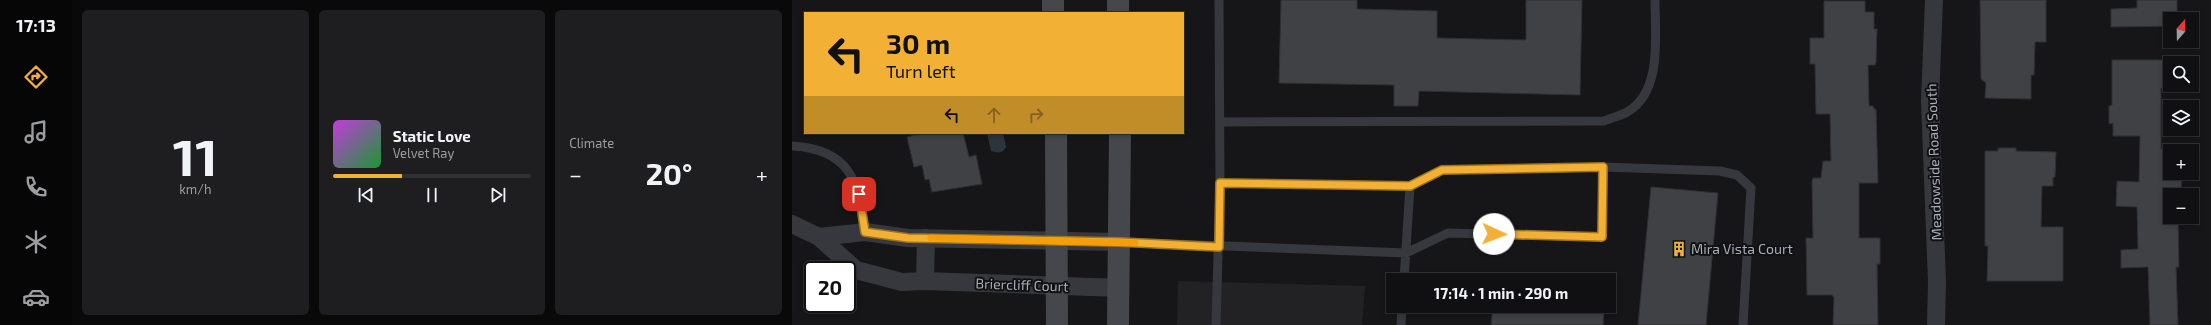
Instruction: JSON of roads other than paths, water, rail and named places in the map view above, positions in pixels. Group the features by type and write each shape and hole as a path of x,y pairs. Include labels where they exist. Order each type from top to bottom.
{"main road":[{"path":"1053,0 1053,12"},
{"path":"1118,0 1118,12"},
{"path":"1056,134 1058,240 1057,325"},
{"path":"1118,325 1120,134"}],"street":[{"name":"Meadowside Road South","path":"1934,0 1930,101 1937,282 1936,325"},
{"name":"Briercliff Court","path":"792,224 819,237 856,270 902,282 925,281 1119,288"},
{"path":"819,237 865,232 926,238 1120,242"},
{"path":"925,281 926,238"}],"lane":[{"path":"1216,325 1220,183 1219,0"},
{"path":"1220,122 1604,120 1628,112 1643,97 1655,71 1655,0"},
{"path":"792,146 822,151 838,158 850,174 859,194 865,232"},
{"path":"1220,183 1410,186 1442,170 1603,167 1720,171 1737,175 1751,188 1743,325"},
{"path":"1120,242 1406,253 1448,233 1602,237 1603,167"},
{"path":"1405,273 1410,186"},
{"path":"1401,325 1402,313"}],"place":[{"name":"Mira Vista Court","path":"1679,249"}]}
